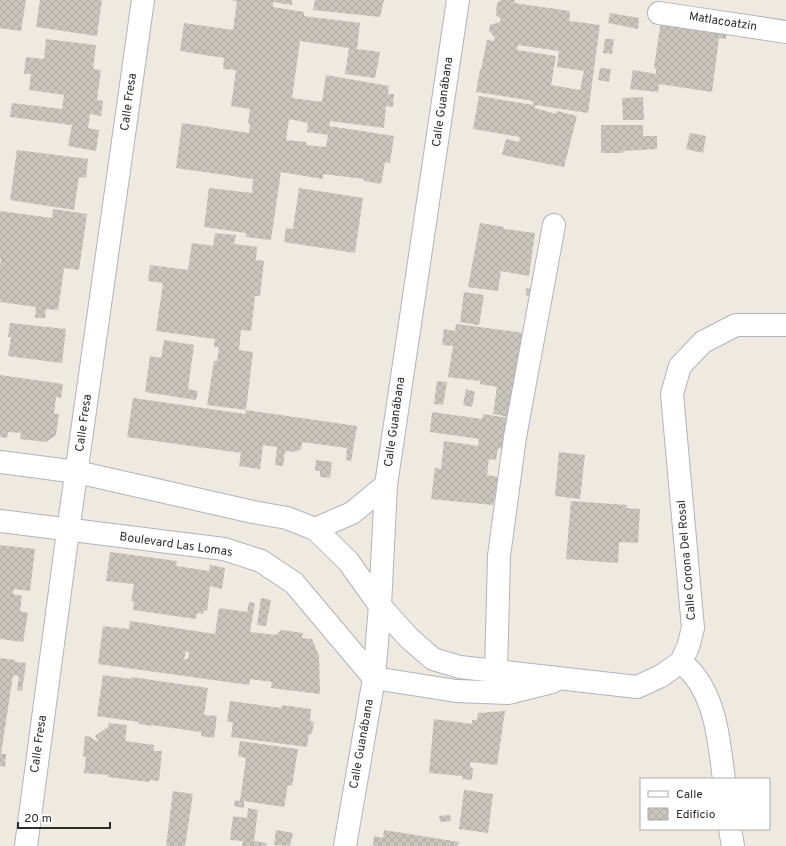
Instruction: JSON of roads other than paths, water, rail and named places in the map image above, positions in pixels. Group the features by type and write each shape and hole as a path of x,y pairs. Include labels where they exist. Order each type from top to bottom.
{"street":[{"name":"Calle Fresa","path":"26,846 68,530 143,0"},
{"name":"Calle Guanábana","path":"345,846 374,678 380,606 386,484 458,0"},
{"name":"Matlacoatzin","path":"659,13 786,32"},
{"path":"496,671 499,556 515,437 554,225"},
{"name":"Calle Corona Del Rosal","path":"380,606 409,638 433,659 460,667 637,686 661,676 680,662 688,647 693,628 672,394 680,366 703,342 736,325 786,325"},
{"path":"0,462 77,472 253,512 287,518 315,530 348,561 380,606"},
{"path":"315,530 352,513 386,484"},
{"name":"Boulevard Las Lomas","path":"0,521 224,550 260,561 294,583 374,678"},
{"path":"680,662 694,674 707,696 718,733 724,778"},
{"path":"374,678 456,690 508,693 565,679"},
{"path":"730,830 733,846"}]}
